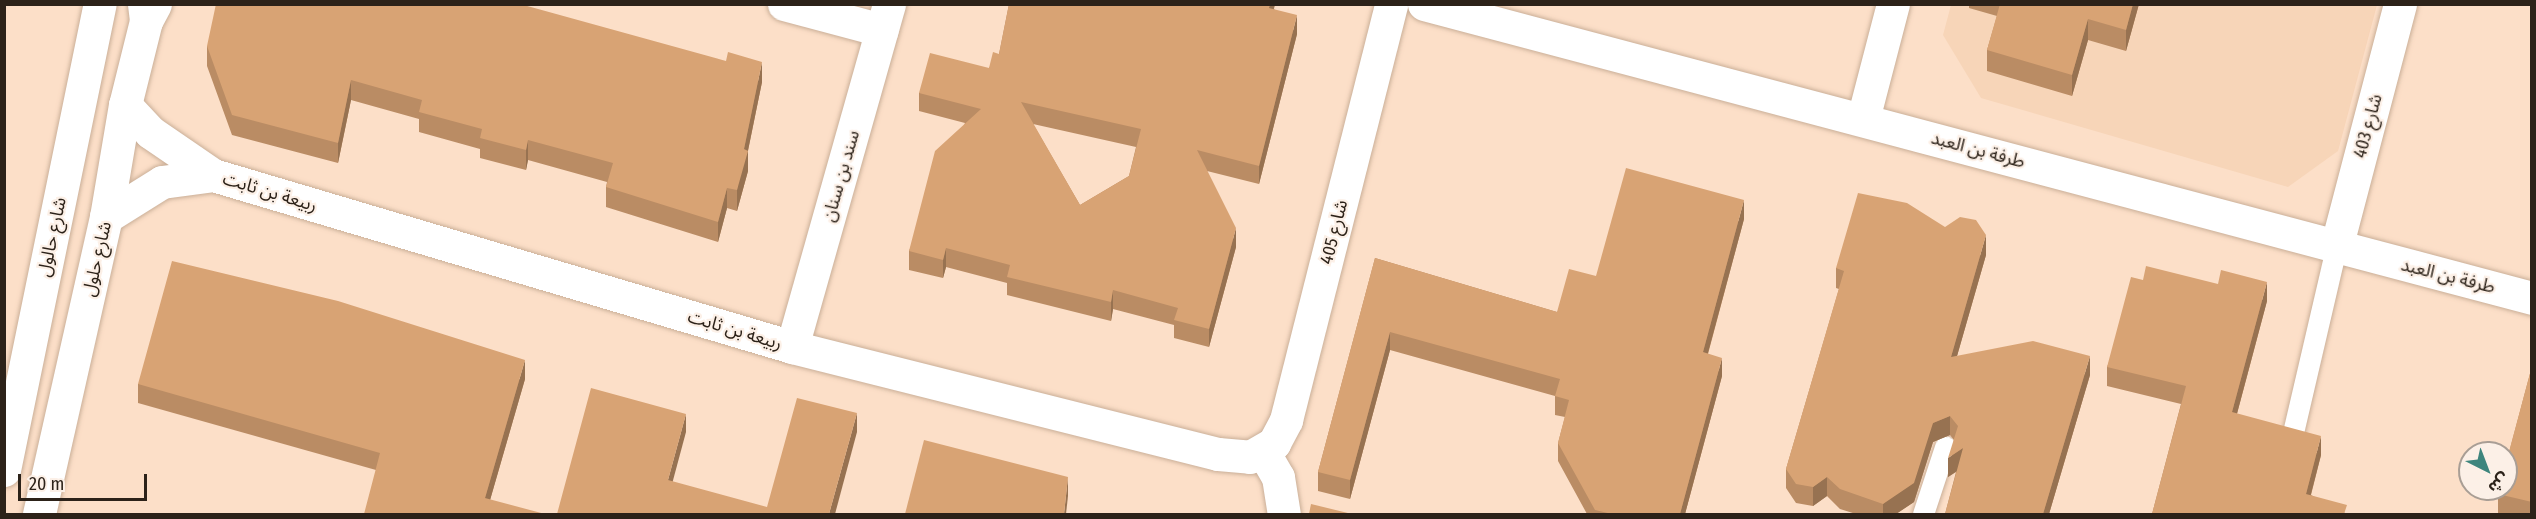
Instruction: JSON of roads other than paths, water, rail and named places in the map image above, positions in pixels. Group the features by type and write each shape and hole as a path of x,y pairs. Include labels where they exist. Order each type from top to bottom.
{"street":[{"name":"شارع حالول","path":"4,470 100,4"},
{"path":"784,4 886,17"},
{"name":"شارع 405","path":"1264,453 1280,435 1292,400 1391,4"},
{"name":"طرفة بن العبد","path":"1424,4 1863,118 2336,248 2532,297"},
{"path":"1863,118 1893,4"},
{"name":"شارع 403","path":"2336,248 2400,4"},
{"name":"شارع حلول","path":"39,514 106,217 125,105 148,10"},
{"name":"سند بن سنان","path":"792,347 886,17"},
{"name":"ربيعة بن ثابت","path":"125,105 150,132 213,175 792,347 1218,454 1264,453"},
{"name":"ربيعة بن ثابت","path":"106,217 162,182 213,175"},
{"path":"1264,453 1278,477 1290,513"}],"lane":[{"path":"2292,437 2336,248"},
{"path":"1923,514 1945,447"}]}
